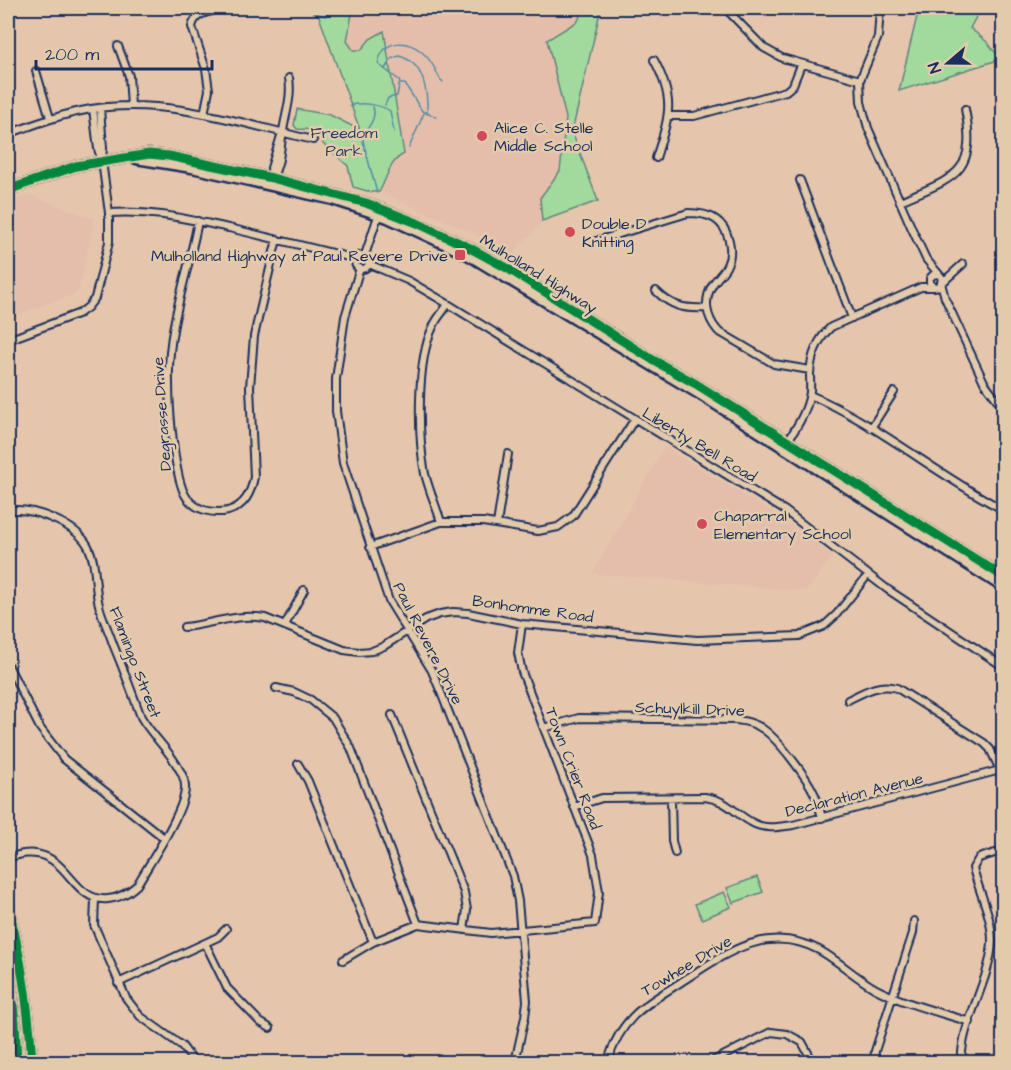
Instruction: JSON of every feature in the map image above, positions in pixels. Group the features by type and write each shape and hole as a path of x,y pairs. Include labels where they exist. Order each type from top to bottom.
{"main road":[{"name":"Mulholland Highway","path":"8,190 59,171 102,161 133,158 271,182 381,207 468,247 1004,578"},
{"name":"Mulholland Highway","path":"271,182 379,213 429,235 485,264 785,444 1004,588"},
{"path":"8,906 28,1003 32,1062"},
{"path":"8,969 15,1021 17,1062"}],"street":[{"path":"204,114 209,90 206,69 192,27 193,20 197,16 223,8"},
{"path":"724,8 764,48 782,58 860,80"},
{"path":"880,8 878,37 860,80 861,102 868,128 926,259 930,284 945,298"},
{"path":"118,46 129,76 131,106"},
{"path":"654,60 663,75 668,95 669,116 656,158"},
{"path":"669,116 694,116 786,91 793,85 801,64"},
{"path":"36,71 50,118"},
{"path":"271,182 279,159 290,102 289,78"},
{"path":"8,134 50,118 96,108 131,106 162,107 204,114 313,140"},
{"path":"8,340 80,313 95,298 109,242 109,213 102,161 104,148 96,108"},
{"path":"900,201 955,174 967,159 969,131 965,109"},
{"path":"800,180 852,318"},
{"path":"109,213 163,214 356,259"},
{"path":"365,255 379,213"},
{"path":"593,242 688,213 700,213 715,219 728,236 731,249 728,265 708,295 706,308 713,325 718,331 774,364 810,370"},
{"name":"Degrasse Drive","path":"198,221 175,315 170,349 169,382 177,468 181,486 187,498 197,507 220,513 234,509 245,501 251,491 254,477 250,387 254,336 277,239"},
{"path":"360,255 365,255 369,260 366,268 356,266 356,259 360,255"},
{"path":"926,259 938,274 945,298 984,382 1003,409"},
{"name":"Liberty Bell Road","path":"369,264 409,281 448,304 784,510 868,575 1004,667"},
{"path":"921,287 934,287 942,283 963,264"},
{"name":"Paul Revere Drive","path":"360,268 345,317 339,350 336,411 343,464 389,601 432,671 513,876 518,901 527,1001 515,1062"},
{"path":"785,444 804,414 810,395 810,370 815,348 824,334 831,327 921,287 938,274 951,274"},
{"path":"657,291 667,302 678,306 706,308"},
{"path":"441,522 426,475 421,424 421,388 427,343 433,327 448,304"},
{"path":"871,428 894,392"},
{"path":"810,395 836,406 956,483 1004,510"},
{"path":"370,546 441,522 483,522 538,531 558,527 573,516 634,420"},
{"path":"497,524 508,454"},
{"name":"Flamingo Street","path":"8,511 30,510 62,524 76,533 87,545 93,561 99,607 141,717 148,730 179,768 185,786 183,803 137,885 127,893 115,898 95,899"},
{"name":"Bonhomme Road","path":"184,627 237,616 265,618 344,650 359,652 372,651 384,646 426,620 453,612 522,624 697,640 799,636 824,626 837,615 868,575"},
{"path":"285,625 304,590"},
{"name":"Town Crier Road","path":"521,931 595,923 598,892 593,855 519,663 522,624"},
{"path":"8,665 40,728 64,759 164,838"},
{"path":"848,700 877,687 897,688 984,742 1002,770"},
{"path":"276,688 294,692 311,700 333,718 351,747 418,924"},
{"path":"392,715 464,892 467,910 464,930"},
{"name":"Schuylkill Drive","path":"544,728 579,718 750,722 774,738 805,778 816,798 822,818"},
{"path":"298,764 308,781 373,942"},
{"name":"Declaration Avenue","path":"574,807 602,798 717,799 752,822 776,828 1002,770"},
{"path":"671,798 672,841 675,853"},
{"path":"8,858 27,853 46,856 54,861 83,891 95,899 94,925 126,998 140,1016 182,1046 194,1062"},
{"path":"962,1062 963,1045 985,979 992,939 986,906 973,868 979,858 995,853"},
{"path":"874,1062 875,1051 913,933 914,921"},
{"path":"343,960 373,942 418,924 491,933 521,931"},
{"path":"118,983 218,937 226,929"},
{"name":"Towhee Drive","path":"608,1062 612,1046 638,1010 724,954 750,943 778,939 804,943 821,951 876,989 970,1022"},
{"path":"205,943 228,988 260,1022 270,1028"},
{"path":"711,1062 771,1032 787,1034 802,1042 813,1062"}],"shaded area":[{"name":"Alice C. Stelle Middle School","path":"353,8 583,8 579,21 547,40 566,118 560,171 540,198 542,223 510,257 471,232 379,192 396,158 377,34 361,50 353,50 347,42"},
{"path":"30,195 95,219 76,294 8,318 8,202"},
{"path":"664,447 784,519 833,556 807,591 592,574"}],"green space":[{"name":"Freedom Park","path":"316,8 353,8 347,41 353,50 361,50 370,39 384,31 404,154 395,161 379,192 353,187 348,166 323,144 322,134 318,130 297,129 294,125 297,109 330,115 360,130"},
{"path":"583,8 601,8 572,132 598,201 542,221 540,198 560,171 566,118 547,40 578,21"},
{"path":"919,8 981,8 970,28 987,42 1001,59 899,91"},
{"path":"757,877 763,892 733,903 727,888"},
{"path":"724,892 731,907 702,919 695,904"}],"waterway":[{"path":"313,13 325,16 331,8"},
{"path":"436,117 422,111 405,84 400,84 399,80 378,64 381,55 385,49 397,43 419,49 434,66 443,82"},
{"path":"385,69 391,59 399,56 414,64 423,79 427,97 427,114"},
{"path":"385,105 388,98 397,96 399,85"},
{"path":"350,106 370,104 390,111 394,132"},
{"path":"373,107 374,116 363,141 377,193"},
{"path":"409,148 424,113"}],"cycle path":[{"path":"8,190 76,166 149,154 169,156 272,178 366,203 417,223 507,268 1004,577"},
{"path":"8,905 24,983 32,1062"},
{"path":"8,969 15,1021 17,1062"}],"place":[{"name":"Alice C. Stelle Middle School","path":"482,136"},
{"name":"Double D Knitting","path":"570,232"},
{"name":"Mulholland Highway at Paul Revere Drive","path":"460,255"},
{"name":"Chaparral Elementary School","path":"702,524"}]}
